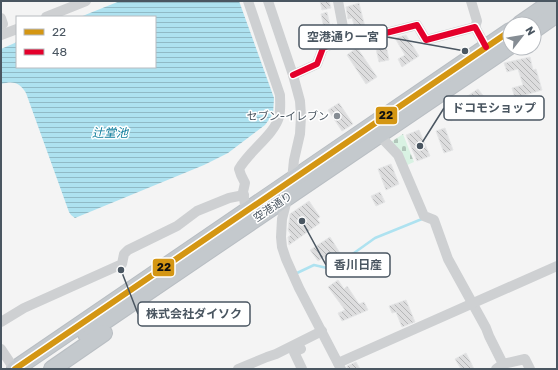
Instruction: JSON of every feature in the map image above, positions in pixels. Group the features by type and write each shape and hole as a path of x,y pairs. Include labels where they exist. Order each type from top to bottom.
{"highway":[{"path":"531,16 553,1"},
{"path":"542,25 555,18"},
{"name":"空港通り","path":"35,369 90,325 250,216 292,180 502,36"},
{"name":"空港通り","path":"250,216 288,197 502,51"},
{"path":"10,367 234,214 250,216 250,233 52,369"},
{"name":"空港通り","path":"10,367 90,325"}],"street":[{"path":"48,16 86,1"},
{"path":"248,1 280,95 281,107 279,117 274,127 245,159 239,169 245,183 244,195 250,216"},
{"path":"268,1 293,75 300,101 301,116 300,134 294,160 292,180 282,219 282,247 297,282 339,366 557,266"},
{"path":"338,1 346,43"},
{"path":"470,1 477,21 476,27 486,47"},
{"path":"293,75 317,64 322,48 330,44 367,41 374,36 417,25 426,40 476,27"},
{"path":"1,35 16,29"},
{"path":"379,135 398,155 424,216 434,220 448,259 486,328 499,367 525,359 530,369"},
{"path":"1,322 24,308 122,264 124,254 128,250 177,226 197,211 229,198 244,195"},
{"path":"238,369 276,354 322,331"},
{"path":"1,349 10,367"},
{"path":"301,349 294,352 302,369"}],"green space":[{"path":"403,134 414,162 405,166 391,142"}],"water":[{"name":"辻堂池","path":"120,1 239,1 274,98 273,114 265,125 228,153 204,165 75,218 69,212 26,93 15,83 1,84 1,49 16,42 16,68 156,68 156,16 82,16"}],"building":[{"path":"320,1 329,1 331,8 322,10"},
{"path":"359,3 366,31 358,33 352,18 348,19 346,7"},
{"path":"327,12 330,25 333,24 336,37 324,39 323,33 325,32 321,14"},
{"path":"406,35 419,56 402,67 398,59 405,55 395,38"},
{"path":"385,40 389,60 379,62 375,44"},
{"path":"355,49 358,49 377,77 366,84 347,55"},
{"path":"530,57 533,70 536,69 542,90 515,98 512,88 523,85 518,69 507,72 504,63"},
{"path":"478,89 485,98 451,121 445,111"},
{"path":"339,103 353,124 342,131 328,110"},
{"path":"445,128 453,150 444,153 436,131"},
{"path":"419,130 430,156 417,161 406,135"},
{"path":"391,164 399,184 386,190 378,169"},
{"path":"380,192 385,202 376,206 371,196"},
{"path":"309,201 320,217 317,219 320,223 289,245 288,237 291,235 288,230 290,214"},
{"path":"330,237 345,261 347,260 350,267 340,273 332,258 327,262 324,257 318,261 310,250"},
{"path":"338,280 344,289 347,286 359,304 364,302 368,310 342,321 338,313 345,310 328,287"},
{"path":"406,300 415,322 402,327 396,312 392,313 389,306"},
{"path":"466,353 474,369 461,369 455,359"},
{"path":"356,362 360,369 347,369 347,366"}],"waterway":[{"path":"341,260 375,238 422,219"},
{"path":"297,273 314,265 327,268 337,262"}],"transit line":[{"name":"48","path":"293,75 317,64 323,48 330,45 367,41 374,36 417,25 426,40 475,27 486,47"},
{"name":"22","path":"15,369 502,36"}],"place":[{"name":"空港通り一宮","path":"465,51"},
{"name":"セブン-イレブン","path":"337,116"},
{"name":"ドコモショップ","path":"420,146"},
{"name":"香川日産","path":"302,221"},
{"name":"株式会社ダイソク","path":"121,270"}]}
